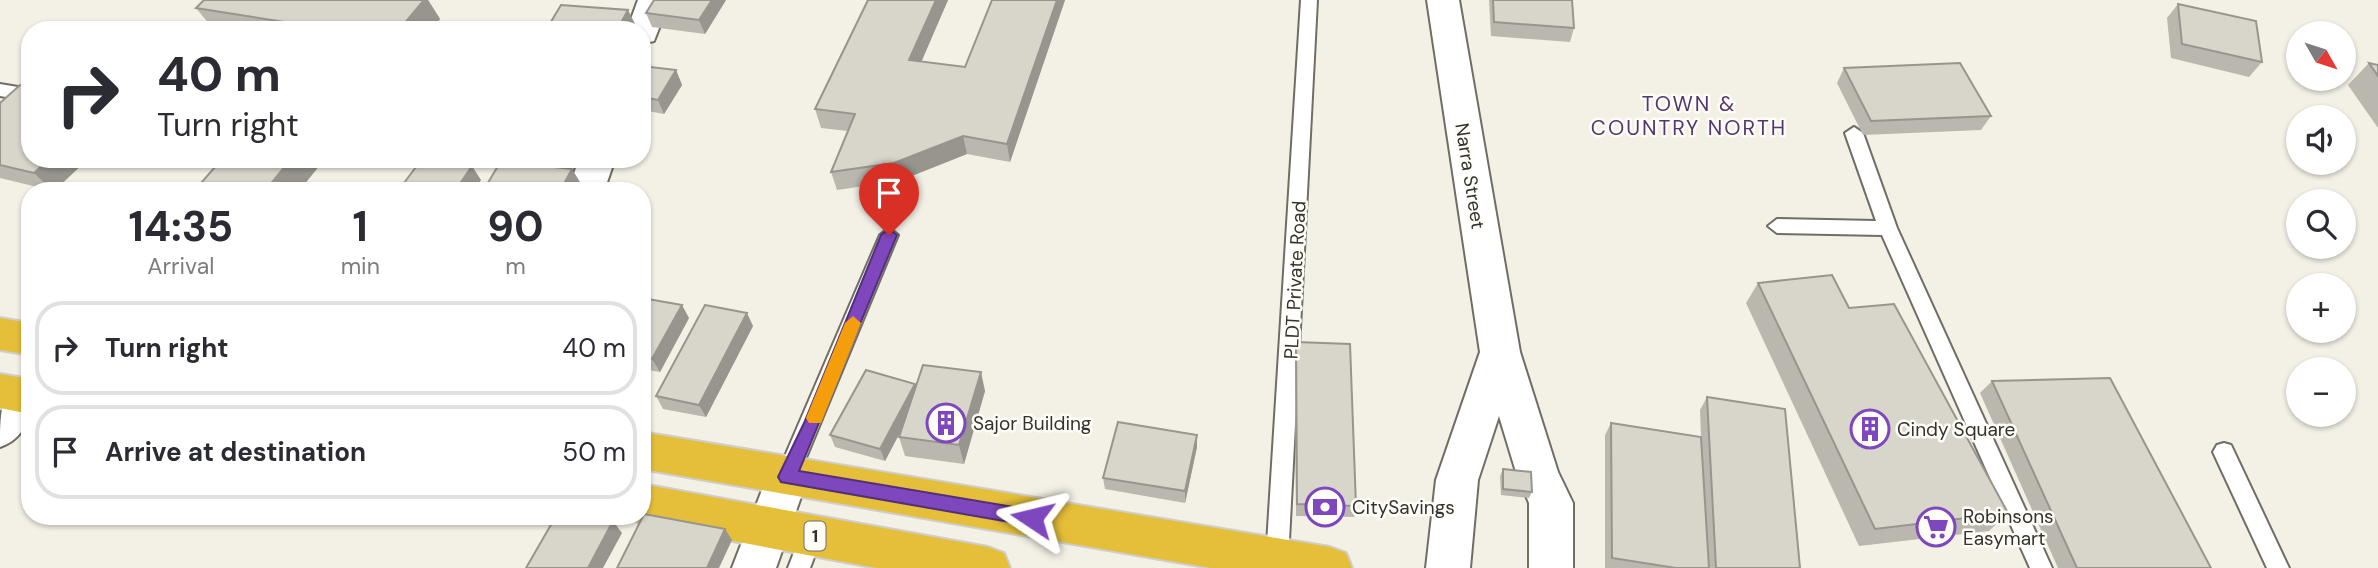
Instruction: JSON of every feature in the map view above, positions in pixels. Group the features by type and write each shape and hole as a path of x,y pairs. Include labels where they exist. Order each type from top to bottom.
{"highway":[{"path":"0,334 21,338"},
{"path":"651,452 1330,568"},
{"name":"1","path":"651,507 761,548 988,568"}],"street":[{"path":"646,21 654,0"},
{"name":"Narra Street","path":"1443,0 1500,352 1537,472 1551,503 1551,568"},
{"name":"Narra Street","path":"1448,568 1457,480 1500,352"},
{"path":"761,548 787,477"}],"lane":[{"name":"PLDT Private Road","path":"1277,560 1309,0"},
{"path":"0,90 21,94"},
{"path":"1854,133 1888,228 2041,568"},
{"path":"1777,226 1888,228"},
{"path":"787,477 813,421 889,235"},
{"path":"2224,452 2278,568"}],"building":[{"path":"204,0 424,0 406,21 278,21 196,8"},
{"path":"654,0 712,0 699,20 646,13"},
{"path":"868,0 936,0 909,60 965,67 992,0 1057,0 1007,144 963,136 894,163 831,172 855,114 815,109"},
{"path":"1493,0 1572,0 1574,28 1494,22"},
{"path":"2178,4 2256,21 2262,62 2182,44"},
{"path":"561,5 628,10 622,21 551,21"},
{"path":"1960,63 1991,116 1871,121 1844,68"},
{"path":"2369,63 2378,65 2378,76"},
{"path":"651,67 676,70 658,100 651,99"},
{"path":"21,85 21,168 39,168 34,173 0,165 0,103"},
{"path":"214,168 284,168 272,182 202,182"},
{"path":"415,168 471,168 461,182 405,182"},
{"path":"497,168 572,169 565,182 488,182"},
{"name":"Cindy Square","path":"1832,275 1849,308 1894,304 2008,513 1875,529 1758,283"},
{"path":"651,300 682,305 652,359"},
{"path":"705,305 747,313 699,405 656,396"},
{"path":"1296,342 1350,344 1356,506 1297,504"},
{"name":"Sajor Building","path":"923,365 981,372 959,445 899,437"},
{"path":"866,370 915,384 880,449 830,435"},
{"path":"2110,378 2211,568 2077,568 1992,381"},
{"path":"1707,397 1785,409 1800,568 1716,568"},
{"path":"1118,422 1197,435 1185,491 1103,478"},
{"path":"1611,423 1701,437 1709,568 1676,568 1612,558"},
{"path":"1503,469 1531,472 1532,492 1503,489"},
{"path":"651,515 725,529 707,568 617,568 638,525 651,525"},
{"path":"551,525 611,525 588,568 526,568"}],"slow traffic":[{"path":"815,418 853,323"}],"place":[{"name":"Sajor Building","path":"946,423"},
{"name":"Cindy Square","path":"1870,429"},
{"name":"CitySavings","path":"1325,507"},
{"name":"Robinsons Easymart","path":"1936,527"}],"district":[{"name":"TOWN & COUNTRY NORTH","path":"1689,116"}],"route":[{"path":"889,235 813,421 787,477 1032,518"}]}
